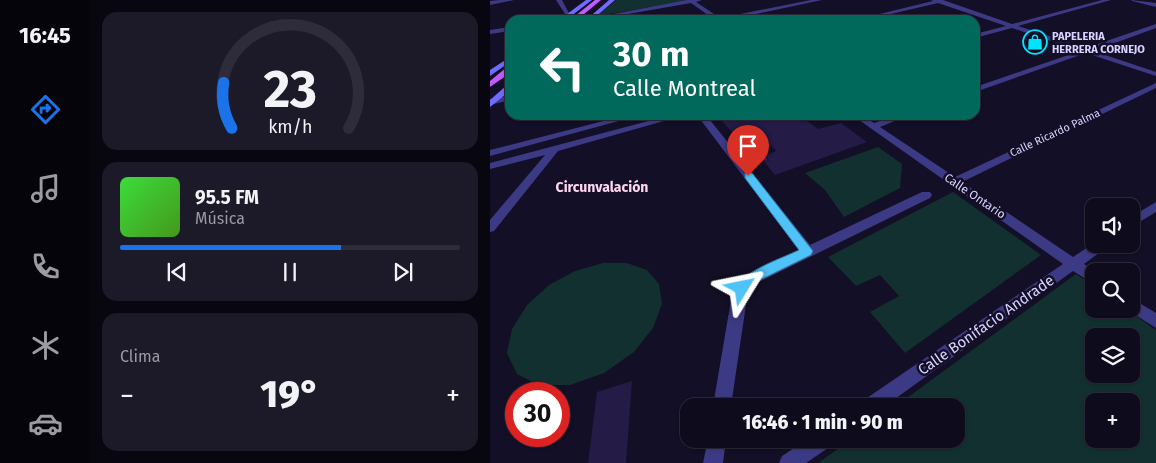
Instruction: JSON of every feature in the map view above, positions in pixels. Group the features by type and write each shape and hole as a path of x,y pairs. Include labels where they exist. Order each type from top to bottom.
{"main road":[{"path":"573,15 589,0"},
{"path":"582,15 598,0"},
{"path":"583,15 606,0"},
{"path":"600,10 606,0"},
{"path":"594,15 612,0"},
{"path":"490,74 505,63"},
{"path":"490,89 505,75"},
{"path":"490,89 505,80"},
{"path":"491,103 505,91"}],"street":[{"path":"490,3 511,0"},
{"path":"559,0 568,15"},
{"path":"612,15 699,0"},
{"path":"744,15 819,0"},
{"path":"878,15 939,0 1156,74"},
{"path":"983,26 1084,0"},
{"path":"980,35 1108,0"},
{"path":"1134,0 1156,4"},
{"path":"1148,0 1156,4"},
{"path":"691,1 712,15"},
{"path":"980,88 1156,26"},
{"path":"490,32 505,30"},
{"name":"Calle Ricardo Palma","path":"954,182 1156,85"},
{"path":"491,103 505,99"},
{"path":"490,153 618,120"},
{"path":"490,166 662,120"},
{"path":"705,120 807,251"},
{"name":"Calle Ontario","path":"863,120 1085,272"},
{"path":"873,127 892,120"},
{"path":"490,228 567,133"},
{"path":"723,398 738,300 742,288 756,277 807,251 926,195"},
{"path":"1140,217 1156,206"},
{"name":"Calle Bonifacio Andrade","path":"881,398 1089,253"},
{"path":"1140,310 1156,321"},
{"path":"713,463 716,448"},
{"path":"789,463 811,448"}],"green space":[{"path":"616,0 686,1 603,15 598,15"},
{"path":"878,147 902,164 900,188 844,217 825,190 805,173"},
{"path":"953,192 1041,255 905,353 870,312 899,296 880,275 856,286 828,257"},
{"path":"603,263 627,263 647,270 659,284 662,304 653,328 634,352 604,373 570,385 570,382 533,382 517,374 507,353 512,329 527,305 549,285 575,271"},
{"path":"1076,274 1085,280 1085,318 1139,318 1156,330 1156,463 818,463 839,448 965,448 965,398 907,398"}],"building":[{"path":"721,120 806,120 818,129 841,123 867,142 775,175 761,158 776,151 754,127 734,134"},
{"path":"632,381 626,463 588,463 597,392"}],"place":[{"name":"PAPELERIA HERRERA CORNEJO","path":"1035,42"}],"district":[{"name":"Circunvalación","path":"602,187"}],"route":[{"path":"742,288 756,277 807,251 748,176"}]}
